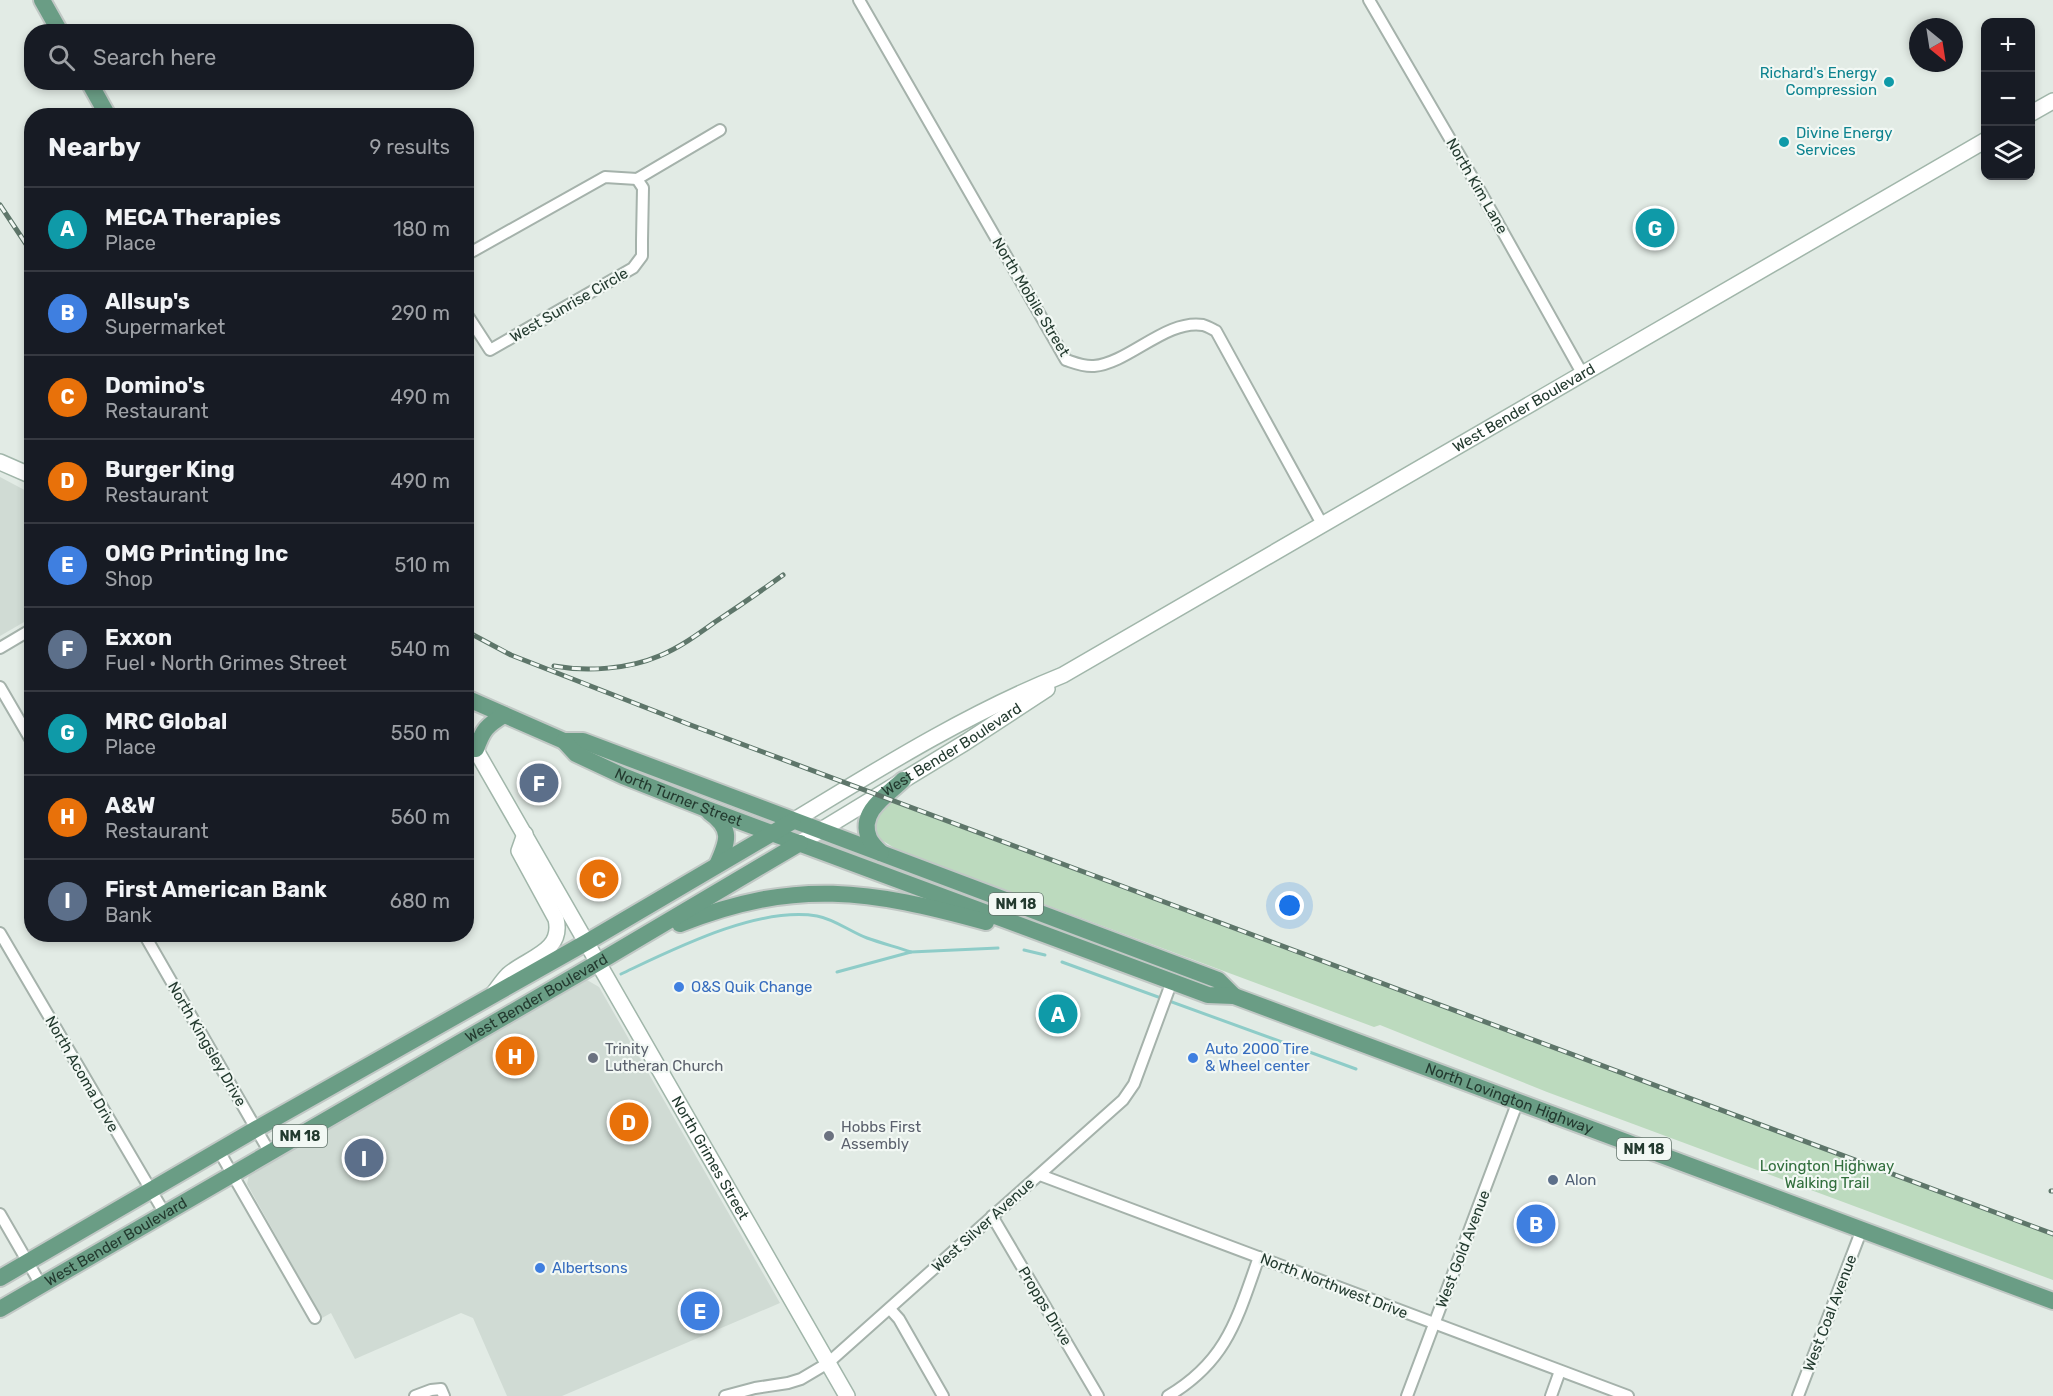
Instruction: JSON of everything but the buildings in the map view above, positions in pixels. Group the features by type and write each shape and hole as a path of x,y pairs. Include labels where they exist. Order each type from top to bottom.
{"main road":[{"path":"42,0 56,24"},
{"path":"93,90 104,108"},
{"path":"2035,112 2053,101"},
{"name":"West Bender Boulevard","path":"0,1278 256,1129 587,942 927,740 1063,675 1981,143"},
{"path":"0,462 24,472"},
{"name":"West Bender Boulevard","path":"0,1309 426,1063 800,843 1042,693 1063,675"},
{"name":"North Turner Street","path":"474,702 564,741 583,741 793,821"},
{"path":"474,737 504,715"},
{"name":"North Turner Street","path":"564,741 576,754 623,776 800,843"},
{"name":"North Grimes Street","path":"474,747 847,1396"},
{"path":"881,854 869,839 868,815 903,780"},
{"path":"704,807 719,819 725,828 726,843 717,865"},
{"name":"North Lovington Highway","path":"793,821 1218,980 1234,996"},
{"path":"492,995 508,975 545,952 557,937 556,919 519,851 525,834"},
{"name":"North Lovington Highway","path":"800,843 1208,995 1234,996 2053,1301"},
{"path":"640,938 756,899 809,893 863,895 899,900 1001,927 1023,926"},
{"path":"413,1040 426,1063"}],"street":[{"name":"North Mobile Street","path":"859,0 1066,360 1094,366 1110,362 1167,332 1187,326 1203,325 1216,331 1322,524"},
{"name":"North Kim Lane","path":"1369,0 1582,373"},
{"path":"474,251 605,177 637,178 720,130"},
{"name":"West Sunrise Circle","path":"474,325 490,350 633,268 642,256 643,188 637,178"},
{"path":"0,648 24,634"},
{"path":"0,687 4,705 24,731"},
{"name":"North Acoma Drive","path":"0,933 165,1214"},
{"name":"North Kingsley Drive","path":"149,942 270,1153"},
{"name":"West Silver Avenue","path":"725,1396 801,1379 828,1363 1123,1100 1134,1084 1172,981"},
{"name":"West Gold Avenue","path":"1407,1396 1518,1101"},
{"path":"219,1151 315,1318"},
{"name":"North Northwest Drive","path":"1040,1175 1628,1396"},
{"path":"0,1214 41,1285"},
{"name":"Propps Drive","path":"992,1216 1098,1396"},
{"name":"West Coal Avenue","path":"1798,1396 1862,1229"},
{"path":"1168,1396 1195,1379 1215,1357 1230,1334 1259,1257"},
{"path":"890,1309 899,1319 943,1396"},
{"path":"1551,1396 1560,1371"},
{"path":"415,1396 431,1390 442,1392"}],"shaded area":[{"path":"0,477 24,490 24,622 0,636"},
{"path":"587,980 599,987 780,1303 562,1396 507,1396 473,1318 461,1313 355,1359 331,1313 322,1318 247,1184 249,1175"}],"green space":[{"name":"Lovington Highway Walking Trail","path":"888,801 2053,1236 2053,1280 1547,1092 1380,1025 1374,1027 896,849 880,839 874,831 875,809"}],"waterway":[{"path":"621,974 691,942 743,923 769,917 794,915 817,916 867,938 911,952"},
{"path":"837,972 911,952 998,948"},
{"path":"1024,950 1045,955"},
{"path":"1062,962 1356,1069"}],"railway":[{"path":"0,205 24,241"},
{"path":"554,666 580,669 608,668 635,664 659,656 688,641 783,575"},
{"path":"474,635 511,655 688,724 2053,1234"}],"place":[{"name":"Richard's Energy Compression","path":"1889,82"},
{"name":"Divine Energy Services","path":"1784,142"},
{"name":"MRC Global","path":"1655,228"},
{"name":"Exxon","path":"539,783"},
{"name":"Domino's","path":"599,879"},
{"name":"O&S Quik Change","path":"679,987"},
{"name":"MECA Therapies","path":"1058,1014"},
{"name":"A&W","path":"515,1056"},
{"name":"Trinity Lutheran Church","path":"593,1058"},
{"name":"Auto 2000 Tire & Wheel center","path":"1193,1058"},
{"name":"Burger King","path":"629,1122"},
{"name":"Hobbs First Assembly","path":"829,1136"},
{"name":"First American Bank","path":"364,1158"},
{"name":"Alon","path":"1553,1180"},
{"name":"Allsup's","path":"1536,1224"},
{"name":"Albertsons","path":"540,1268"},
{"name":"OMG Printing Inc","path":"700,1311"}]}
